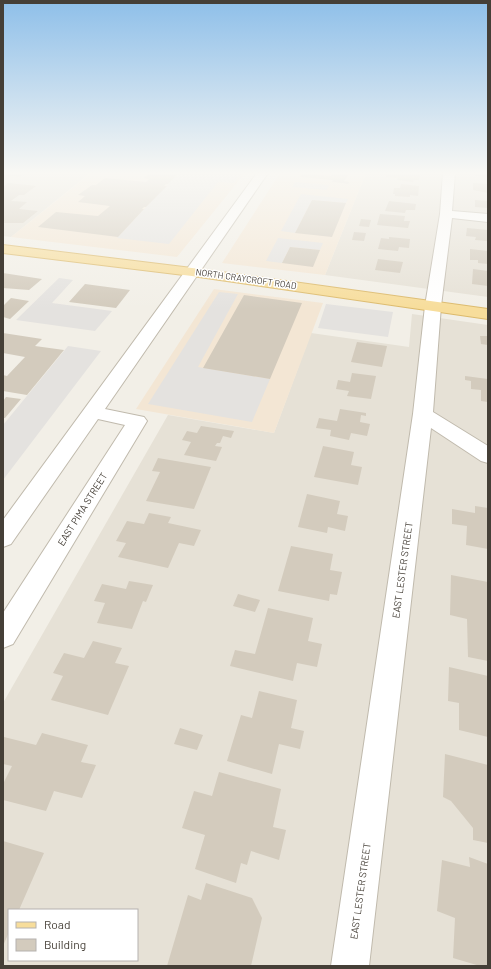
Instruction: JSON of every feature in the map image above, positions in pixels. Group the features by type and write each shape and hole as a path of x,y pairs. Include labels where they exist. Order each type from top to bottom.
{"main road":[{"name":"NORTH CRAYCROFT ROAD","path":"3,249 192,272 488,314"}],"street":[{"path":"3,538 231,218"},
{"name":"EAST LESTER STREET","path":"350,966 423,414 433,306 445,218"},
{"name":"EAST PIMA STREET","path":"3,636 137,421 92,412"},
{"path":"423,414 488,456"}],"shaded area":[{"path":"3,218 34,218 11,237 3,236"},
{"path":"34,218 208,218 177,257 11,237"},
{"path":"136,218 189,218 169,244 117,238"},
{"path":"251,218 348,218 325,275 222,263"},
{"path":"288,218 303,218 295,233 281,231"},
{"path":"348,218 488,218 488,297 325,275"},
{"path":"278,238 323,243 320,250 290,247 282,263 266,261"},
{"path":"59,278 73,280 52,303 112,311 95,331 16,320"},
{"path":"214,289 323,303 274,433 136,409"},
{"path":"219,292 238,294 198,367 270,379 252,422 148,404"},
{"path":"326,304 393,312 388,337 318,328"},
{"path":"412,314 488,325 488,966 3,966 3,703 168,415 274,433 311,333 409,347"},
{"path":"68,346 101,351 3,480 3,425"}],"building":[{"path":"3,218 29,218 23,223 3,223 5,222 3,221"},
{"path":"49,218 135,218 118,237 38,227"},
{"path":"303,218 340,218 332,237 295,233"},
{"path":"379,218 405,218 404,221 410,221 408,228 377,225"},
{"path":"361,219 371,220 369,227 359,226"},
{"path":"467,228 488,230 488,241 475,240 476,237 466,236"},
{"path":"354,232 366,233 364,241 352,240"},
{"path":"389,237 410,239 409,248 399,247 398,251 378,249 381,238 389,239"},
{"path":"290,247 320,250 313,267 282,263"},
{"path":"470,249 488,251 488,264 478,263 478,260 470,260"},
{"path":"378,259 403,262 400,273 375,270"},
{"path":"473,269 488,271 488,286 472,284"},
{"path":"3,273 42,279 29,290 3,288"},
{"path":"85,284 130,290 116,308 69,302"},
{"path":"244,295 302,303 270,379 203,368"},
{"path":"11,298 29,301 10,319 3,317 3,306"},
{"path":"3,333 42,339 35,346 64,350 27,395 3,391 3,375 7,376 25,357 3,353"},
{"path":"480,336 488,336 488,345 481,344"},
{"path":"357,342 387,346 382,367 351,362"},
{"path":"352,373 376,376 371,399 347,396 349,391 336,389 338,380 350,382"},
{"path":"465,376 488,379 488,402 481,401 481,390 471,389 471,381 465,380"},
{"path":"6,397 21,399 5,418 3,418 3,401"},
{"path":"340,409 366,413 366,416 361,415 360,422 370,424 367,436 351,433 349,440 330,436 331,430 316,428 319,418 337,421"},
{"path":"201,426 234,431 231,438 223,436 220,443 217,443 215,446 222,447 216,461 184,455 191,442 182,440 187,431 197,433"},
{"path":"323,446 354,452 351,465 362,467 358,485 314,477"},
{"path":"158,458 211,467 194,509 146,501 160,472 152,471"},
{"path":"307,494 340,501 337,514 348,516 345,531 328,527 327,533 298,527"},
{"path":"475,506 488,508 488,549 466,545 467,526 452,524 452,509 475,513"},
{"path":"149,513 171,517 168,523 201,530 194,546 179,543 168,568 118,557 126,543 116,541 127,521 144,524"},
{"path":"291,546 333,554 330,570 342,572 337,595 330,594 329,601 278,591"},
{"path":"451,575 488,582 488,661 468,657 467,619 450,615"},
{"path":"129,581 153,585 146,602 143,601 132,629 97,623 105,603 94,601 102,584 126,589"},
{"path":"238,594 260,600 255,612 233,606"},
{"path":"268,608 313,618 308,641 322,644 317,667 297,663 293,681 230,666 235,650 255,654"},
{"path":"93,641 122,648 115,663 129,666 108,715 51,700 63,676 53,673 64,653 84,658"},
{"path":"449,667 488,676 488,737 459,730 459,703 448,701"},
{"path":"259,691 297,700 291,728 304,731 300,749 279,744 272,774 227,761 241,715 252,718"},
{"path":"180,728 203,735 197,750 174,744"},
{"path":"42,733 88,745 81,762 96,765 82,798 54,791 46,811 3,800 3,784 12,766 3,764 4,737 36,745"},
{"path":"445,754 488,765 488,843 473,840 473,828 451,801 443,797"},
{"path":"219,772 281,789 273,827 286,830 279,860 251,851 247,865 241,863 236,883 195,869 205,835 182,828 194,791 212,796"},
{"path":"3,841 44,853 19,909 8,909 8,934 3,946"},
{"path":"469,857 488,864 488,966 480,966 453,958 455,918 437,911 442,860 470,867"},
{"path":"206,883 252,898 262,918 251,966 167,966 188,895 201,900"}]}
